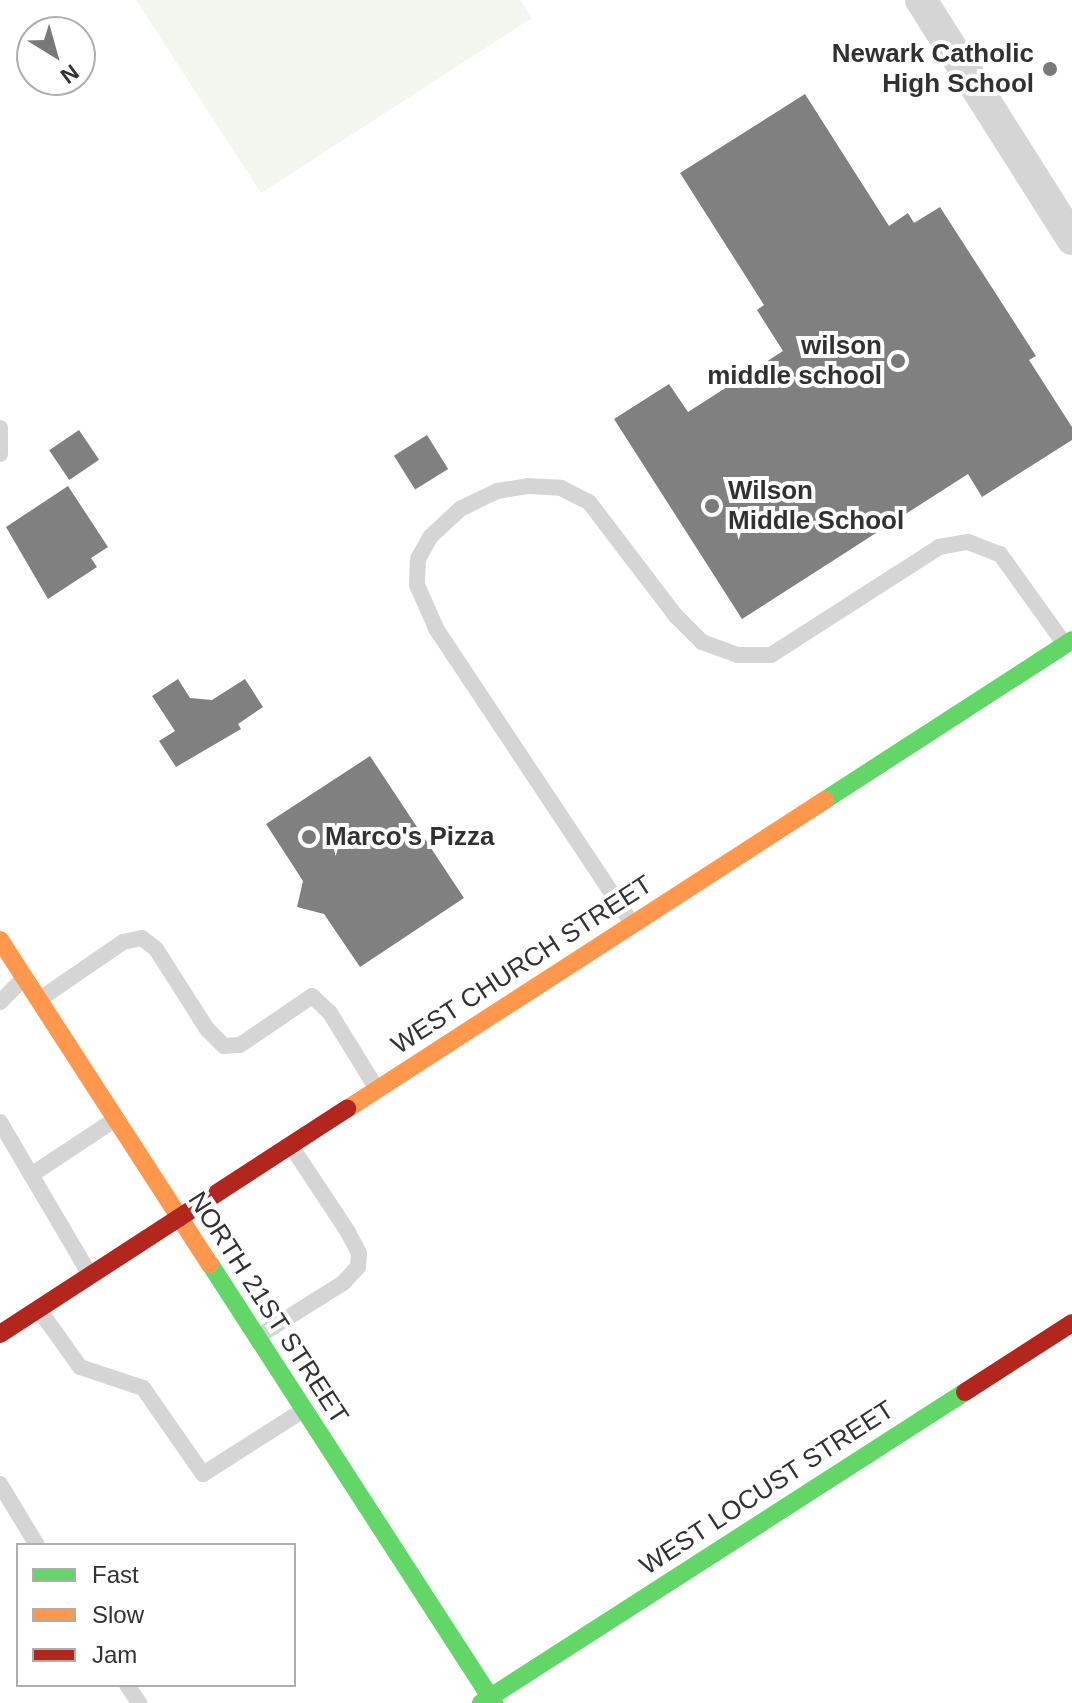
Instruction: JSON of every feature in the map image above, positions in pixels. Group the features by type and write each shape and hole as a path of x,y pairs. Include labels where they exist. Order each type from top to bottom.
{"street":[{"path":"921,0 1072,239"},
{"name":"WEST CHURCH STREET","path":"0,1334 1068,642"},
{"name":"NORTH 21ST STREET","path":"0,940 489,1701"},
{"name":"WEST LOCUST STREET","path":"489,1701 1072,1323"}],"lane":[{"path":"0,428 0,454"},
{"path":"633,925 436,628 417,585 418,559 430,537 460,509 497,491 528,486 561,488 589,502 676,616 702,642 738,655 771,655 939,547 968,542 1000,554 1068,642"},
{"path":"38,1000 123,942 142,938 156,949 207,1029 224,1046 240,1045 312,996 330,1013 377,1090"},
{"path":"0,1002 24,978"},
{"path":"31,1175 115,1120"},
{"path":"0,1122 90,1275"},
{"path":"256,1338 343,1283 358,1267 359,1253 348,1232 291,1146"},
{"path":"39,1309 80,1367 143,1388 203,1474 303,1410"},
{"path":"0,1484 36,1543"}],"shaded area":[{"path":"136,0 520,0 532,18 261,193"}],"building":[{"name":"wilson middle school","path":"805,94 889,226 908,213 914,223 940,207 1036,356 1029,360 1072,427 1072,440 982,497 968,474 742,619 614,419 669,384 688,412 783,351 757,310 764,305 680,173"},
{"path":"79,430 99,460 69,480 49,450"},
{"path":"427,435 448,469 415,490 394,456"},
{"path":"68,486 108,547 91,558 97,567 48,599 6,527"},
{"path":"178,679 190,698 212,700 245,679 263,707 238,724 241,729 176,767 159,741 175,731 152,696"},
{"path":"370,756 464,898 360,967 324,914 297,907 303,881 266,824"}],"traffic: fast":[{"path":"825,800 1072,640"},
{"path":"210,1264 494,1703"},
{"path":"481,1703 965,1392"}],"traffic: slow":[{"path":"347,1109 825,800"},
{"path":"0,940 210,1264"}],"traffic: jam":[{"path":"0,1334 347,1109"},
{"path":"965,1392 1072,1323"}],"place":[{"name":"Newark Catholic High School","path":"1050,69"},
{"name":"wilson middle school","path":"898,361"},
{"name":"Wilson Middle School","path":"712,506"},
{"name":"Marco's Pizza","path":"309,837"}]}
